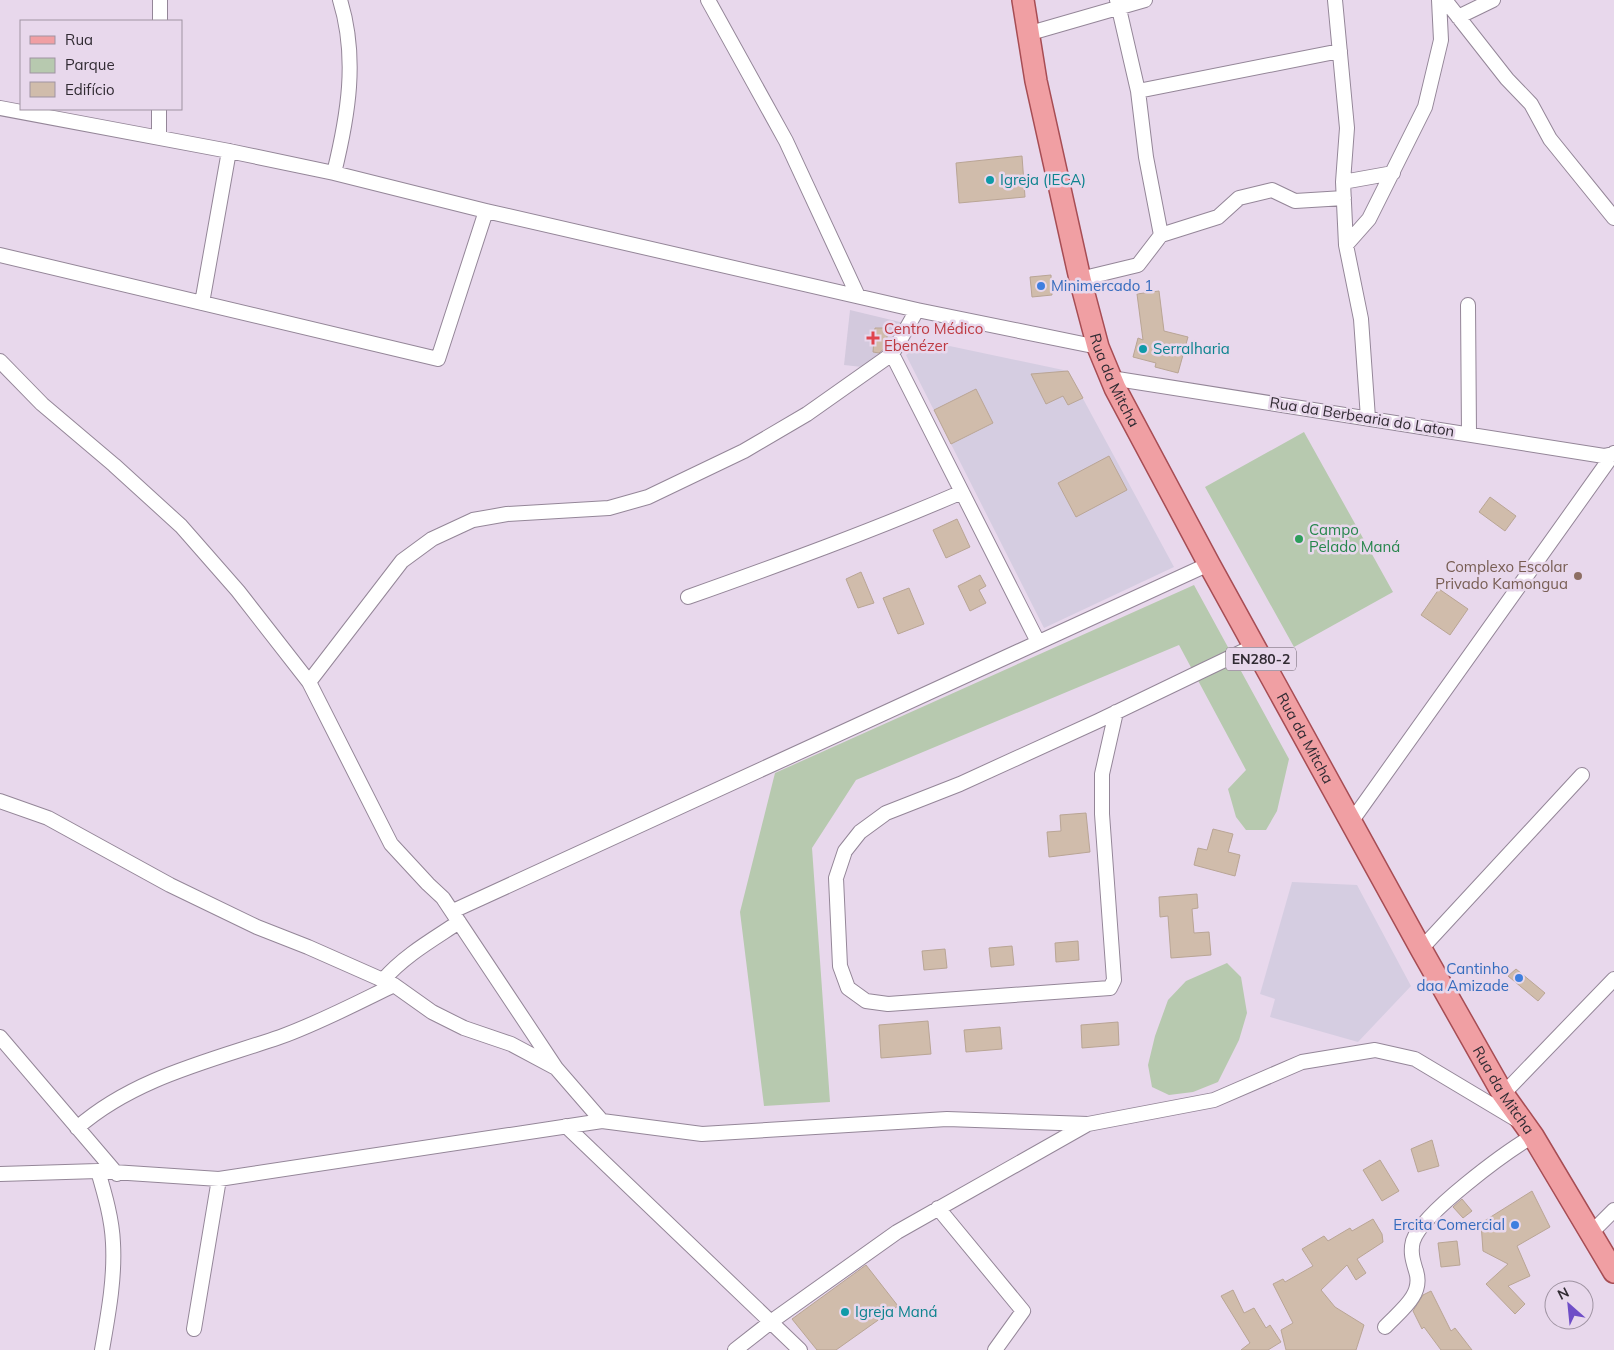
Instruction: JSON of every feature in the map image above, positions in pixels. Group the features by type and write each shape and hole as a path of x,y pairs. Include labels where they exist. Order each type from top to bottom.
{"main road":[{"name":"Rua da Mitcha","path":"1023,0 1027,34 1080,279 1098,347 1111,378 1140,437 1421,949 1503,1094 1528,1130 1614,1272"}],"street":[{"path":"160,0 160,20"},
{"path":"334,173 344,132 351,85 345,16 340,0"},
{"path":"708,0 786,141 857,294"},
{"path":"1027,34 1118,4 1145,0"},
{"path":"1334,0 1347,128 1343,182 1346,245 1361,319 1368,418"},
{"path":"1346,245 1369,219 1425,107 1442,40 1439,0"},
{"path":"1445,0 1507,79 1531,104 1550,139 1614,218"},
{"path":"1458,17 1493,0"},
{"path":"1118,4 1138,91 1146,157 1161,235"},
{"path":"1138,91 1340,51"},
{"path":"0,108 159,137 334,173 486,211 857,294 917,310 1098,347"},
{"path":"159,110 159,137"},
{"path":"202,303 229,151"},
{"path":"1343,182 1393,173"},
{"path":"1080,279 1138,265 1161,235 1218,217 1239,198 1272,190 1295,201 1344,198"},
{"path":"0,255 438,359 486,211"},
{"path":"1468,305 1469,434"},
{"path":"309,682 402,561 432,539 473,520 507,514 609,508 648,497 744,451 807,414 892,354 917,310"},
{"path":"892,354 1038,642"},
{"path":"0,361 42,404 114,465 181,526 238,591 309,682 391,844 443,898 556,1068 602,1121"},
{"name":"Rua da Berbearia do Laton","path":"1111,378 1604,456 1613,453"},
{"path":"1351,822 1613,453"},
{"path":"688,597 828,548 962,492"},
{"path":"77,1128 95,1112 131,1090 226,1054 282,1036 389,983 397,965 456,916 1038,642 1209,564"},
{"path":"1116,712 1102,774 1102,814 1114,980 1110,988 888,1004 866,1001 848,988 840,966 836,878 845,851 860,832 886,813 960,784 1254,646"},
{"path":"1421,949 1582,776"},
{"path":"0,800 48,818 162,881 256,927 308,947 389,983 432,1012 464,1028 511,1044 556,1068"},
{"path":"1503,1094 1614,979"},
{"path":"0,1037 117,1174"},
{"path":"0,1174 98,1171 117,1174 219,1180 602,1121 702,1134 947,1119 1088,1124 1214,1100 1302,1062 1375,1050 1415,1059 1528,1130 1505,1152 1452,1196 1426,1222 1414,1239 1411,1251 1419,1278 1415,1296 1385,1327"},
{"path":"735,1350 772,1321 897,1232 1088,1124"},
{"path":"566,1126 772,1321 800,1350"},
{"path":"98,1171 107,1203 113,1243 112,1288 102,1350"},
{"path":"194,1329 219,1180"},
{"path":"938,1208 1023,1311 995,1350"},
{"path":"1591,1233 1614,1210"}],"shaded area":[{"name":"Centro Médico Ebenézer","path":"850,310 904,323 892,354 871,368 844,365"},
{"path":"926,341 1068,371 1174,567 1044,628 906,355"},
{"path":"1292,882 1357,885 1411,986 1358,1042 1270,1017 1275,999 1260,994"}],"green space":[{"name":"Campo Pelado Maná","path":"1304,432 1393,592 1294,647 1205,487"},
{"path":"1194,585 1289,759 1277,811 1266,830 1246,830 1236,817 1228,789 1246,770 1179,645 856,780 812,848 830,1102 764,1106 740,912 775,773"},
{"path":"1227,963 1241,977 1247,1013 1239,1040 1218,1082 1193,1092 1169,1095 1152,1087 1148,1065 1155,1036 1168,1000 1186,981"}],"building":[{"name":"Igreja (IECA)","path":"1022,156 1025,197 959,203 956,163"},
{"name":"Minimercado 1","path":"1051,275 1052,295 1032,297 1030,277"},
{"path":"1159,291 1164,331 1188,337 1178,373 1155,367 1156,363 1133,357 1138,338 1143,340 1137,294"},
{"path":"875,328 888,328 886,347 879,353 873,352"},
{"path":"1068,371 1083,398 1068,405 1063,396 1046,404 1031,374"},
{"path":"976,389 993,423 951,444 934,410"},
{"path":"1109,456 1127,490 1076,517 1058,483"},
{"path":"1490,497 1516,516 1505,531 1479,512"},
{"path":"957,519 970,547 946,558 933,530"},
{"path":"861,572 874,603 858,608 846,579"},
{"path":"980,575 986,586 979,590 986,603 970,611 958,586"},
{"path":"909,588 924,624 898,634 883,598"},
{"path":"1439,589 1468,609 1450,635 1421,615"},
{"path":"1086,813 1090,852 1049,857 1047,832 1061,831 1060,815"},
{"path":"1213,829 1233,834 1228,852 1240,855 1235,876 1194,865 1198,848 1207,850"},
{"path":"1197,894 1198,908 1192,909 1194,933 1209,932 1211,955 1171,958 1168,916 1160,917 1159,897"},
{"path":"1078,941 1079,960 1056,962 1055,943"},
{"path":"1012,946 1014,965 991,967 989,948"},
{"path":"945,949 947,968 924,970 922,951"},
{"path":"1516,969 1545,993 1538,1001 1508,976"},
{"path":"928,1021 931,1054 881,1058 879,1025"},
{"path":"1118,1022 1119,1045 1082,1048 1081,1025"},
{"path":"1000,1027 1002,1049 966,1052 964,1030"},
{"path":"1432,1140 1439,1166 1418,1172 1411,1149"},
{"path":"1380,1160 1399,1191 1382,1201 1363,1170"},
{"name":"Ercita Comercial","path":"1532,1191 1550,1227 1517,1246 1530,1276 1508,1286 1525,1304 1515,1314 1486,1284 1508,1264 1483,1251 1481,1223"},
{"path":"1462,1199 1472,1211 1463,1218 1453,1207"},
{"path":"1373,1219 1382,1234 1383,1242 1357,1259 1366,1273 1356,1280 1347,1265 1321,1290 1335,1307 1364,1325 1356,1350 1286,1350 1281,1330 1293,1323 1273,1284 1283,1279 1285,1282 1313,1266 1302,1249 1324,1236 1328,1241 1350,1228 1352,1231"},
{"path":"1457,1241 1460,1265 1441,1267 1438,1243"},
{"name":"Igreja Maná","path":"866,1265 898,1306 836,1350 817,1350 792,1319"},
{"path":"1233,1290 1244,1313 1254,1308 1266,1328 1270,1325 1281,1342 1268,1350 1241,1350 1250,1343 1221,1296"},
{"path":"1431,1291 1451,1331 1455,1328 1472,1350 1441,1350 1424,1327 1422,1329 1413,1311 1423,1295"}],"place":[{"name":"Igreja (IECA)","path":"990,180"},
{"name":"Minimercado 1","path":"1041,286"},
{"name":"Centro Médico Ebenézer","path":"873,338"},
{"name":"Serralharia","path":"1143,349"},
{"name":"Campo Pelado Maná","path":"1299,539"},
{"name":"Complexo Escolar Privado Kamongua","path":"1578,576"},
{"name":"Cantinho daa Amizade","path":"1519,978"},
{"name":"Ercita Comercial","path":"1515,1225"},
{"name":"Igreja Maná","path":"845,1312"}]}
